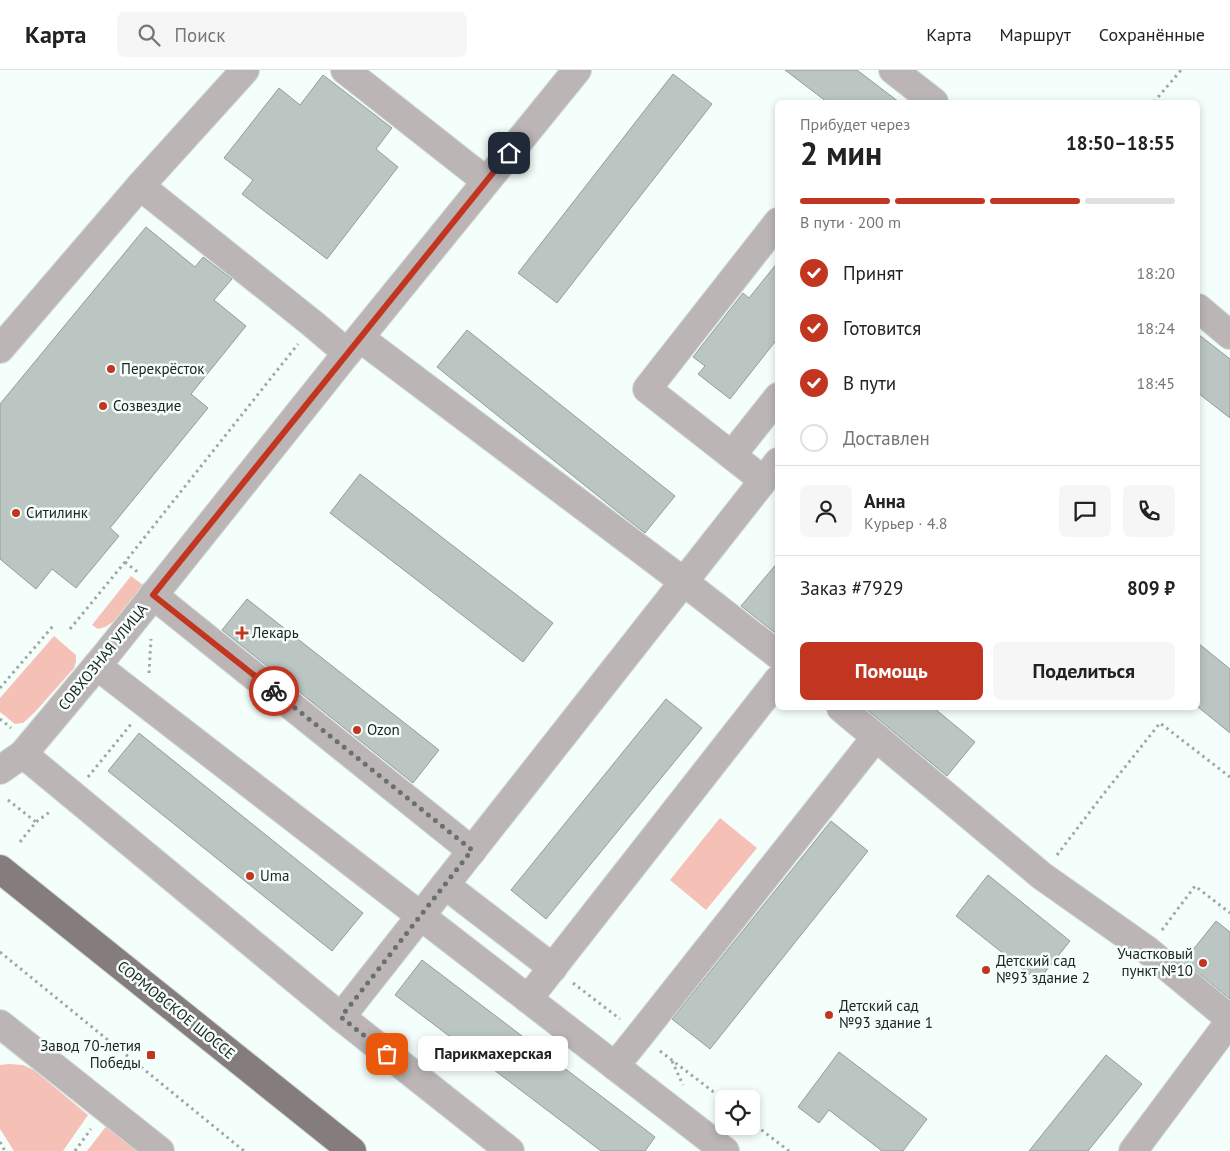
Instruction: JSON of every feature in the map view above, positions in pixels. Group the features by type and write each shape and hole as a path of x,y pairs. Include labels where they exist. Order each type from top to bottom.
{"main road":[{"name":"СОРМОВСКОЕ ШОССЕ","path":"0,870 352,1151"}],"street":[{"path":"0,349 140,186 244,70"},
{"path":"344,70 486,181"},
{"name":"СОВХОЗНАЯ УЛИЦА","path":"0,770 23,754 97,666 147,585 353,346 577,70"},
{"path":"893,70 931,100"},
{"path":"140,186 313,324 353,346 684,582 775,653"},
{"path":"341,1017 770,471 732,455 647,389 775,226"},
{"path":"1200,310 1230,335"},
{"path":"732,455 775,401"},
{"path":"147,585 472,850"},
{"path":"97,666 615,1066 710,1146"},
{"path":"528,999 775,684"},
{"path":"843,710 1042,876 1147,950 1230,1020 1133,1151"},
{"path":"615,1066 876,737"},
{"path":"23,754 341,1017 510,1151"},
{"path":"445,885 553,968"},
{"path":"0,1024 160,1151"}],"path":[{"path":"1156,100 1181,70"},
{"path":"70,629 313,324"},
{"path":"20,842 36,822 74,796 125,730 148,705 147,585 125,562"},
{"path":"0,688 52,626"},
{"path":"1042,876 1160,722 1230,777"},
{"path":"8,800 36,822"},
{"path":"1147,950 1195,886 1230,913"},
{"path":"0,952 244,1151"},
{"path":"760,1129 789,1151"},
{"path":"0,1142 5,1151"}],"shaded area":[{"path":"131,576 143,585 113,622 98,629 92,625"},
{"path":"54,636 76,655 74,668 35,712 23,723 15,724 0,712 0,698"},
{"path":"720,818 757,848 706,910 670,880"},
{"path":"0,1065 23,1065 34,1070 88,1115 63,1151 14,1151 0,1129"},
{"path":"107,1125 139,1151 87,1151"}],"building":[{"path":"785,70 857,70 896,100 824,100"},
{"path":"673,74 712,104 557,303 518,273"},
{"path":"323,75 392,128 376,149 398,167 327,259 242,194 253,180 224,158 279,88 300,105"},
{"name":"Созвездие","path":"146,227 195,267 203,257 232,279 214,300 246,326 191,394 208,408 110,528 119,536 76,588 52,569 36,589 0,559 0,404"},
{"path":"775,266 775,342 730,399 698,374 705,366 693,357 743,293 749,298"},
{"path":"467,330 675,496 645,533 437,367"},
{"path":"1200,336 1230,359 1230,418 1200,395"},
{"path":"360,474 553,623 523,662 330,513"},
{"path":"775,566 775,633 741,606"},
{"path":"247,599 439,750 413,783 222,630"},
{"path":"1200,645 1230,669 1230,733 1200,709"},
{"path":"666,699 702,728 546,919 511,890"},
{"path":"867,710 936,710 975,742 947,776"},
{"path":"139,733 363,913 332,951 108,771"},
{"path":"831,821 868,851 710,1049 672,1019"},
{"path":"988,875 1070,941 1038,981 956,916"},
{"path":"1216,921 1230,932 1230,999 1184,961"},
{"path":"422,960 655,1137 645,1151 601,1151 395,995"},
{"path":"839,1052 927,1119 903,1151 882,1151 829,1110 819,1123 798,1107"},
{"path":"1106,1055 1142,1084 1088,1151 1029,1151"}],"way so far":[{"path":"274,691 472,850 341,1017 387,1054"}],"place":[{"name":"Перекрёсток","path":"111,369"},
{"name":"Созвездие","path":"103,406"},
{"name":"Ситилинк","path":"16,513"},
{"name":"Лекарь","path":"242,633"},
{"name":"Ozon","path":"357,730"},
{"name":"Uma","path":"250,876"},
{"name":"Участковый пункт №10","path":"1203,963"},
{"name":"Детский сад №93 здание 2","path":"986,970"},
{"name":"Детский сад №93 здание 1","path":"829,1015"},
{"name":"Парикмахерская","path":"387,1054"},
{"name":"Завод 70-летия Победы","path":"151,1055"}],"route":[{"path":"274,691 153,595 509,153"}]}
